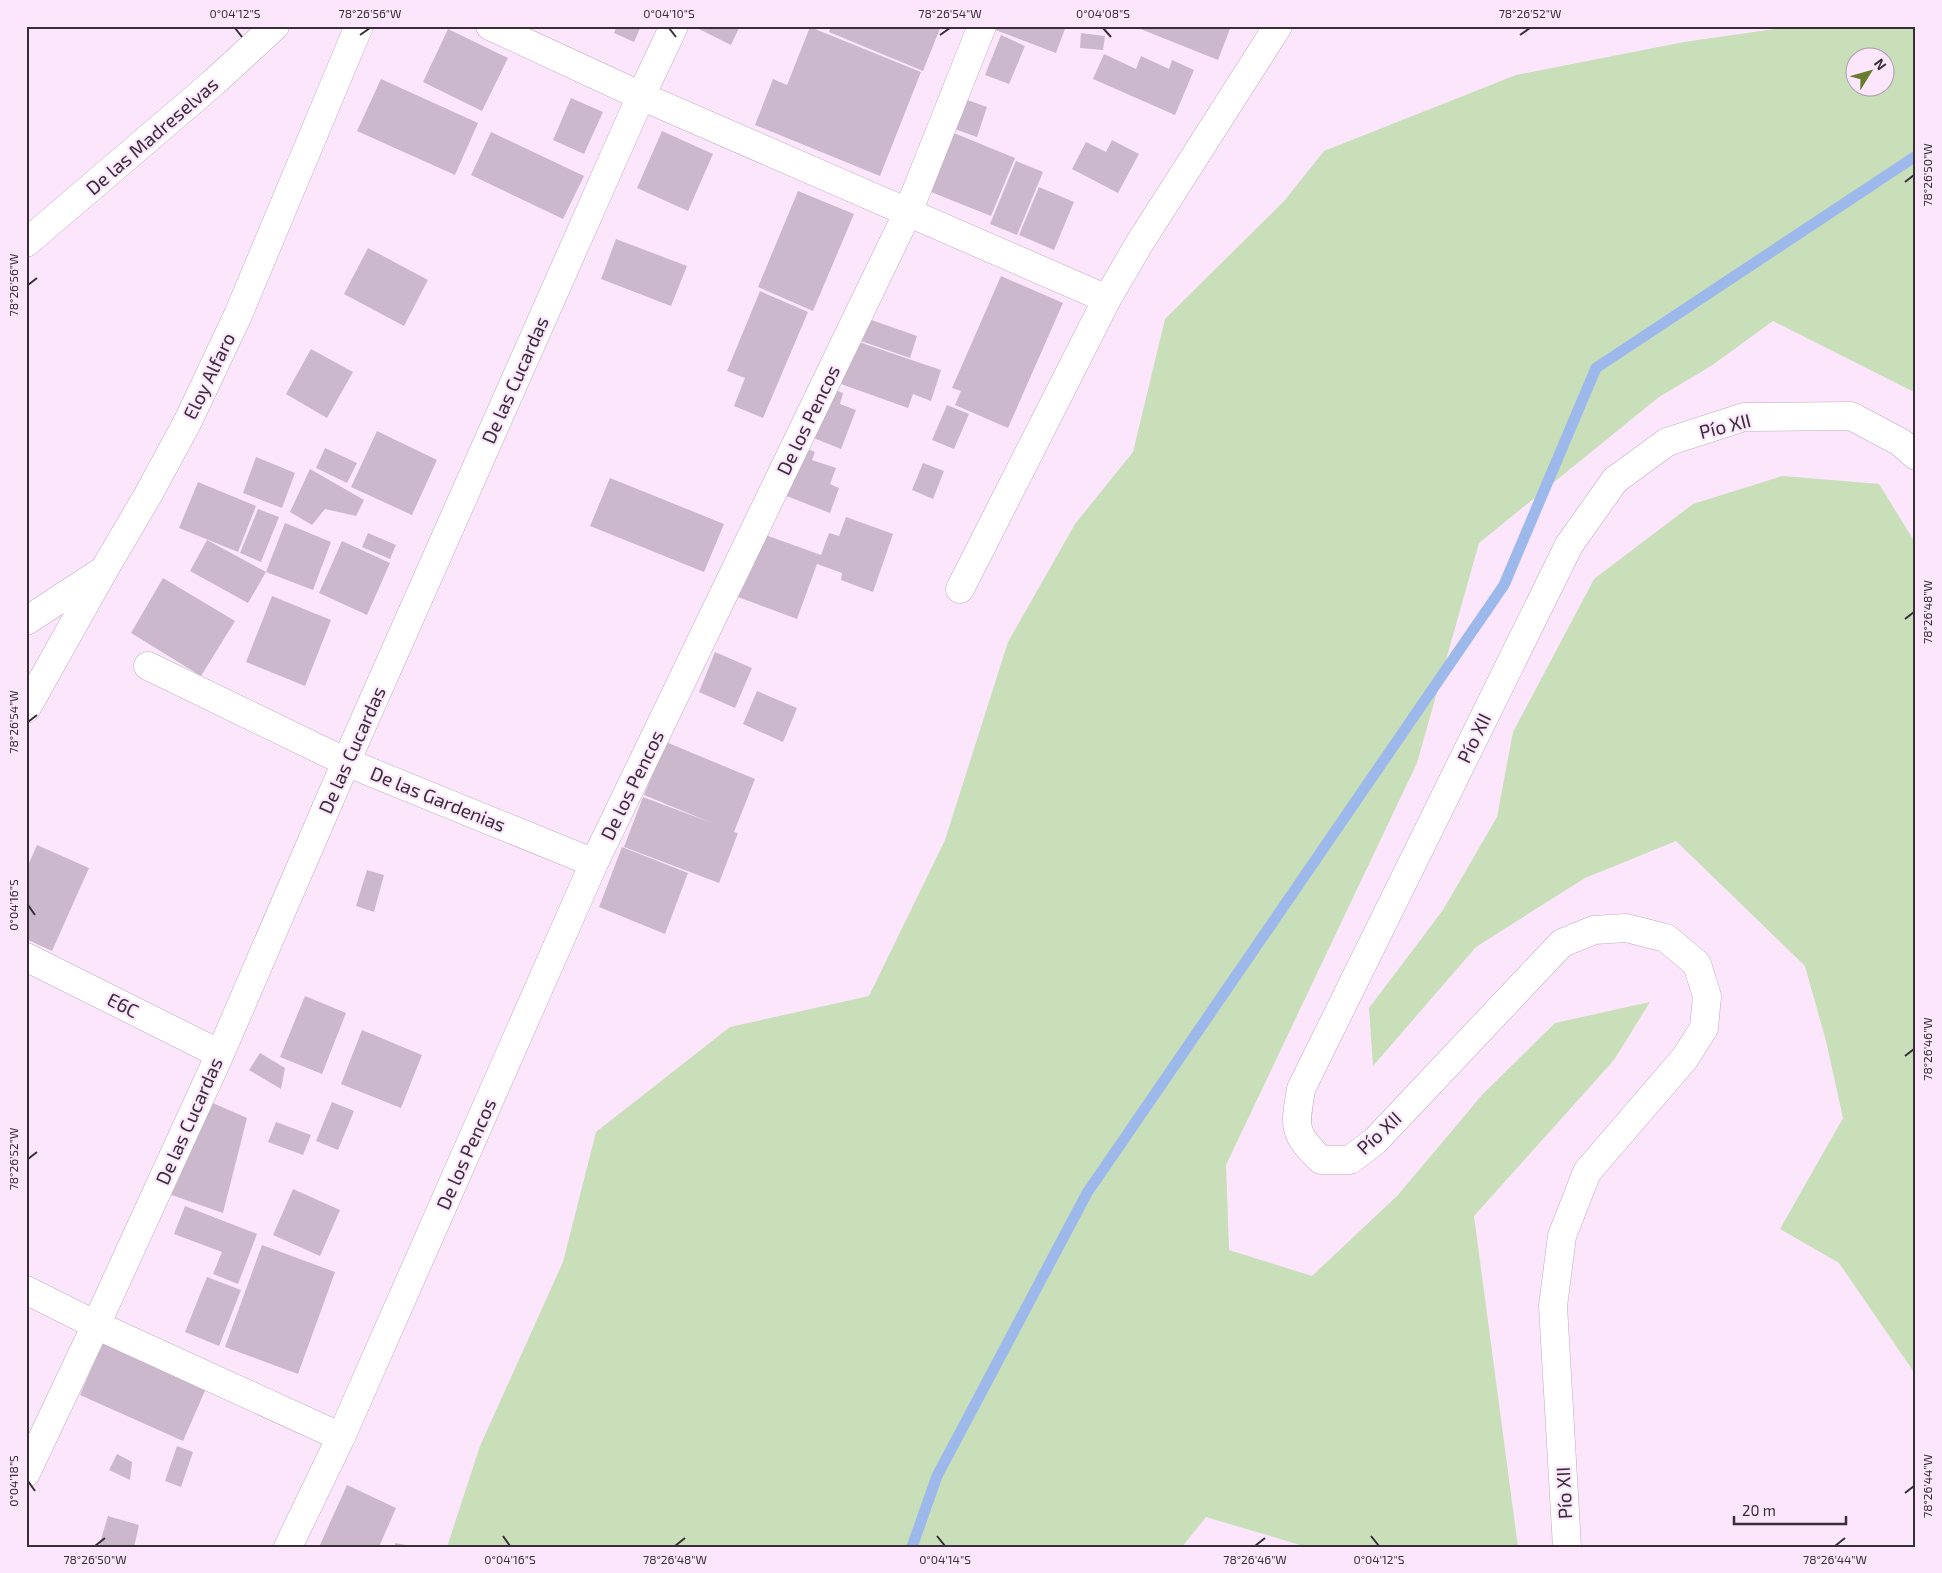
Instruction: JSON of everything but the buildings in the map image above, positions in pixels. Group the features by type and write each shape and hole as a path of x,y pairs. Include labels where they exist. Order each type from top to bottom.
{"street":[{"name":"De las Madreselvas","path":"26,243 213,83 275,26"},
{"name":"Eloy Alfaro","path":"26,709 148,496 183,429 238,315 359,26"},
{"path":"490,26 641,96 1107,299"},
{"name":"De las Cucardas","path":"26,1473 220,1054 346,762 641,96 674,26"},
{"name":"De los Pencos","path":"288,1547 341,1437 594,863 908,212 982,26"},
{"path":"960,589 1107,299 1139,244 1278,26"},
{"name":"Pío XII","path":"1568,1547 1553,1306 1562,1236 1587,1172 1684,1058 1704,1028 1708,996 1697,964 1666,938 1626,928 1594,930 1562,943 1375,1141 1350,1160 1322,1160 1303,1143 1296,1122 1301,1089 1570,545 1615,480 1667,442 1744,417 1851,416 1900,442 1916,456"},
{"path":"26,621 104,570"},
{"name":"De las Gardenias","path":"148,666 346,762 594,863"},
{"name":"E6C","path":"26,957 220,1054"},
{"path":"26,1290 341,1437"}],"green space":[{"path":"1796,26 1916,26 1916,393 1773,321 1711,366 1659,397 1479,543 1417,763 1226,1165 1229,1250 1312,1276 1398,1195 1482,1095 1555,1023 1650,1002 1614,1060 1474,1216 1518,1547 1307,1547 1206,1517 1182,1547 447,1547 480,1446 563,1262 596,1132 730,1027 869,996 945,840 1008,642 1075,524 1133,452 1165,319 1285,200 1324,151 1516,75 1684,42"},
{"path":"1782,476 1879,484 1916,544 1916,1375 1839,1263 1780,1229 1843,1118 1826,1041 1805,966 1676,841 1585,878 1476,947 1373,1066 1369,1008 1443,910 1497,817 1513,732 1594,579 1693,504"}],"waterway":[{"path":"912,1547 937,1476 1087,1193 1504,585 1596,368 1916,156"}]}
